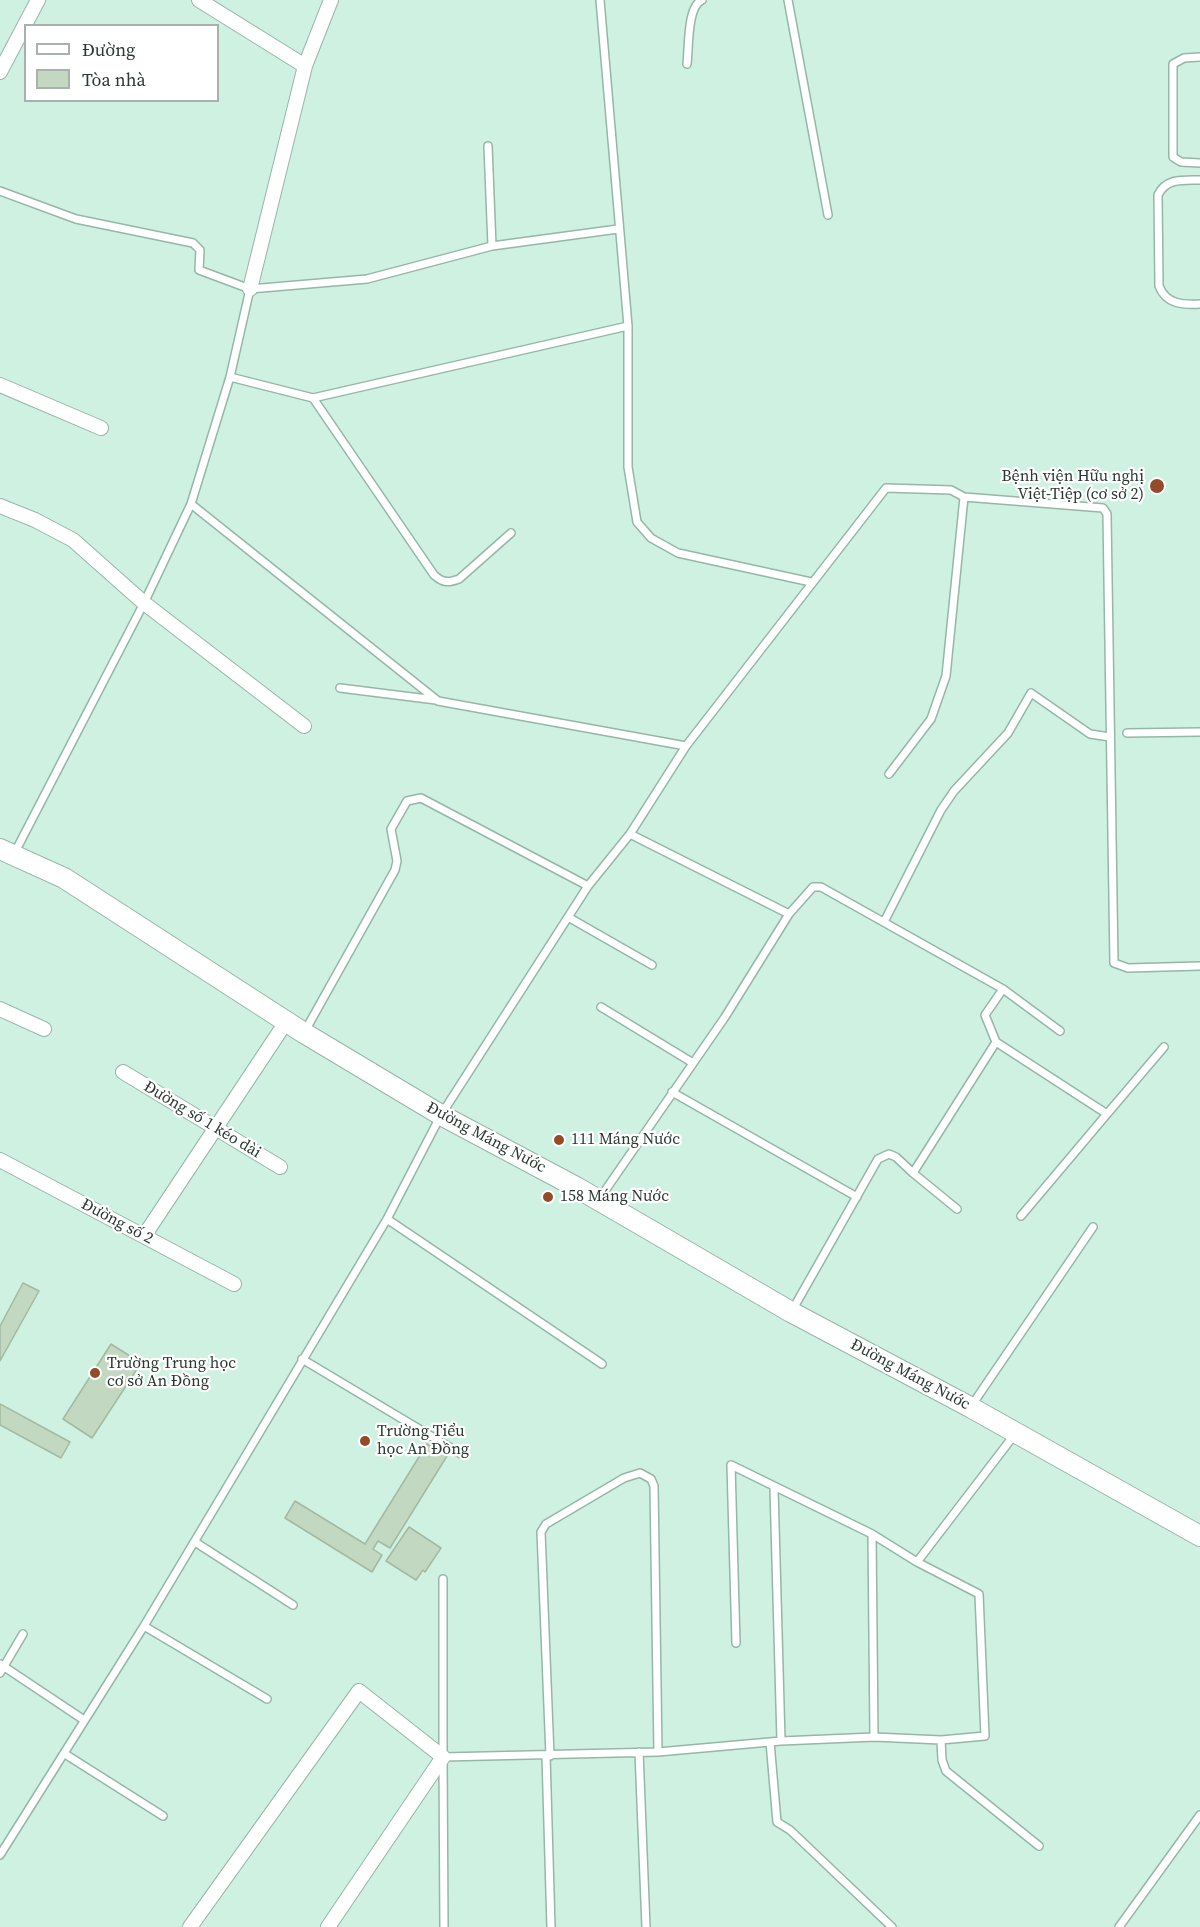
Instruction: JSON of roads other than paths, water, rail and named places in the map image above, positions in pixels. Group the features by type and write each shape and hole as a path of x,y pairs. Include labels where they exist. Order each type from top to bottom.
{"main road":[{"name":"Đường Máng Nước","path":"7,852 64,878 286,1022 441,1115 599,1200 791,1312 970,1407 1200,1536"}],"street":[{"path":"25,24 38,0"},
{"path":"199,0 305,66"},
{"path":"250,289 305,66 332,0"},
{"path":"0,72 24,27"},
{"path":"0,385 101,428"},
{"path":"0,506 35,520 73,540 144,603 304,726"},
{"path":"0,1009 44,1029"},
{"path":"144,1236 286,1022"},
{"name":"Đường số 1 kéo dài","path":"123,1072 280,1167"},
{"name":"Đường số 2","path":"0,1160 234,1284"},
{"path":"190,1927 359,1691 442,1757 328,1927"}],"lane":[{"path":"600,0 628,326 628,467 637,522 651,538 678,553 811,582"},
{"path":"687,64 692,12 697,2 702,0"},
{"path":"788,0 828,215"},
{"path":"1200,57 1184,58 1173,64 1171,110 1173,157 1181,162 1200,163"},
{"path":"488,146 492,246"},
{"path":"1200,180 1170,182 1162,187 1158,195 1158,286 1169,300 1184,304 1200,304"},
{"path":"0,191 75,219 193,243 200,250 199,270 250,289 367,279 492,246 618,229"},
{"path":"7,852 144,603 191,504 230,377 250,289"},
{"path":"230,377 312,398 628,326"},
{"path":"312,398 434,575 442,581 449,583 459,579 511,533"},
{"path":"0,1855 195,1542 387,1219 441,1115 588,886 630,834 686,746 811,582 886,489 951,490 964,497 1103,508 1107,514 1114,963 1128,968 1200,966"},
{"path":"889,774 931,719 946,676 964,497"},
{"path":"191,504 438,701"},
{"path":"340,688 438,701 686,746"},
{"path":"884,922 941,810 954,791 1008,733 1031,693 1090,734 1110,737"},
{"path":"1127,733 1200,732"},
{"path":"304,1033 395,870 397,861 391,830 407,801 422,798 588,886"},
{"path":"630,834 789,914"},
{"path":"599,1200 726,1017 789,914 813,887 819,886 1004,989 1060,1031"},
{"path":"568,918 652,964"},
{"path":"1004,989 985,1015 996,1042 1107,1114"},
{"path":"601,1007 693,1063"},
{"path":"913,1173 996,1042"},
{"path":"1021,1216 1164,1047"},
{"path":"672,1092 857,1197"},
{"path":"791,1312 878,1159 883,1155 896,1157 957,1209"},
{"path":"387,1219 602,1364"},
{"path":"970,1407 1092,1227"},
{"path":"302,1359 461,1454"},
{"path":"917,1562 1015,1434"},
{"path":"442,1757 658,1752 781,1741 874,1737 942,1740 985,1736 980,1594 917,1562 872,1534 731,1465 736,1643"},
{"path":"551,1927 541,1532 546,1524 556,1518 624,1478 640,1473 651,1479 654,1486 658,1752"},
{"path":"774,1488 781,1741"},
{"path":"872,1534 874,1737"},
{"path":"195,1542 293,1605"},
{"path":"443,1579 444,1927"},
{"path":"144,1626 267,1699"},
{"path":"23,1635 1,1668 84,1720"},
{"path":"942,1740 942,1760 946,1772 1039,1846"},
{"path":"770,1742 777,1822 790,1830 892,1927"},
{"path":"639,1752 646,1927"},
{"path":"65,1754 163,1816"},
{"path":"1119,1927 1200,1815"}],"place":[{"name":"Bệnh viện Hữu nghị Việt-Tiệp (cơ sở 2)","path":"1157,486"},
{"name":"111 Máng Nước","path":"559,1140"},
{"name":"158 Máng Nước","path":"548,1197"},
{"name":"Trường Trung học cơ sở An Đồng","path":"95,1373"},
{"name":"Trường Tiểu học An Đồng","path":"365,1441"}]}
